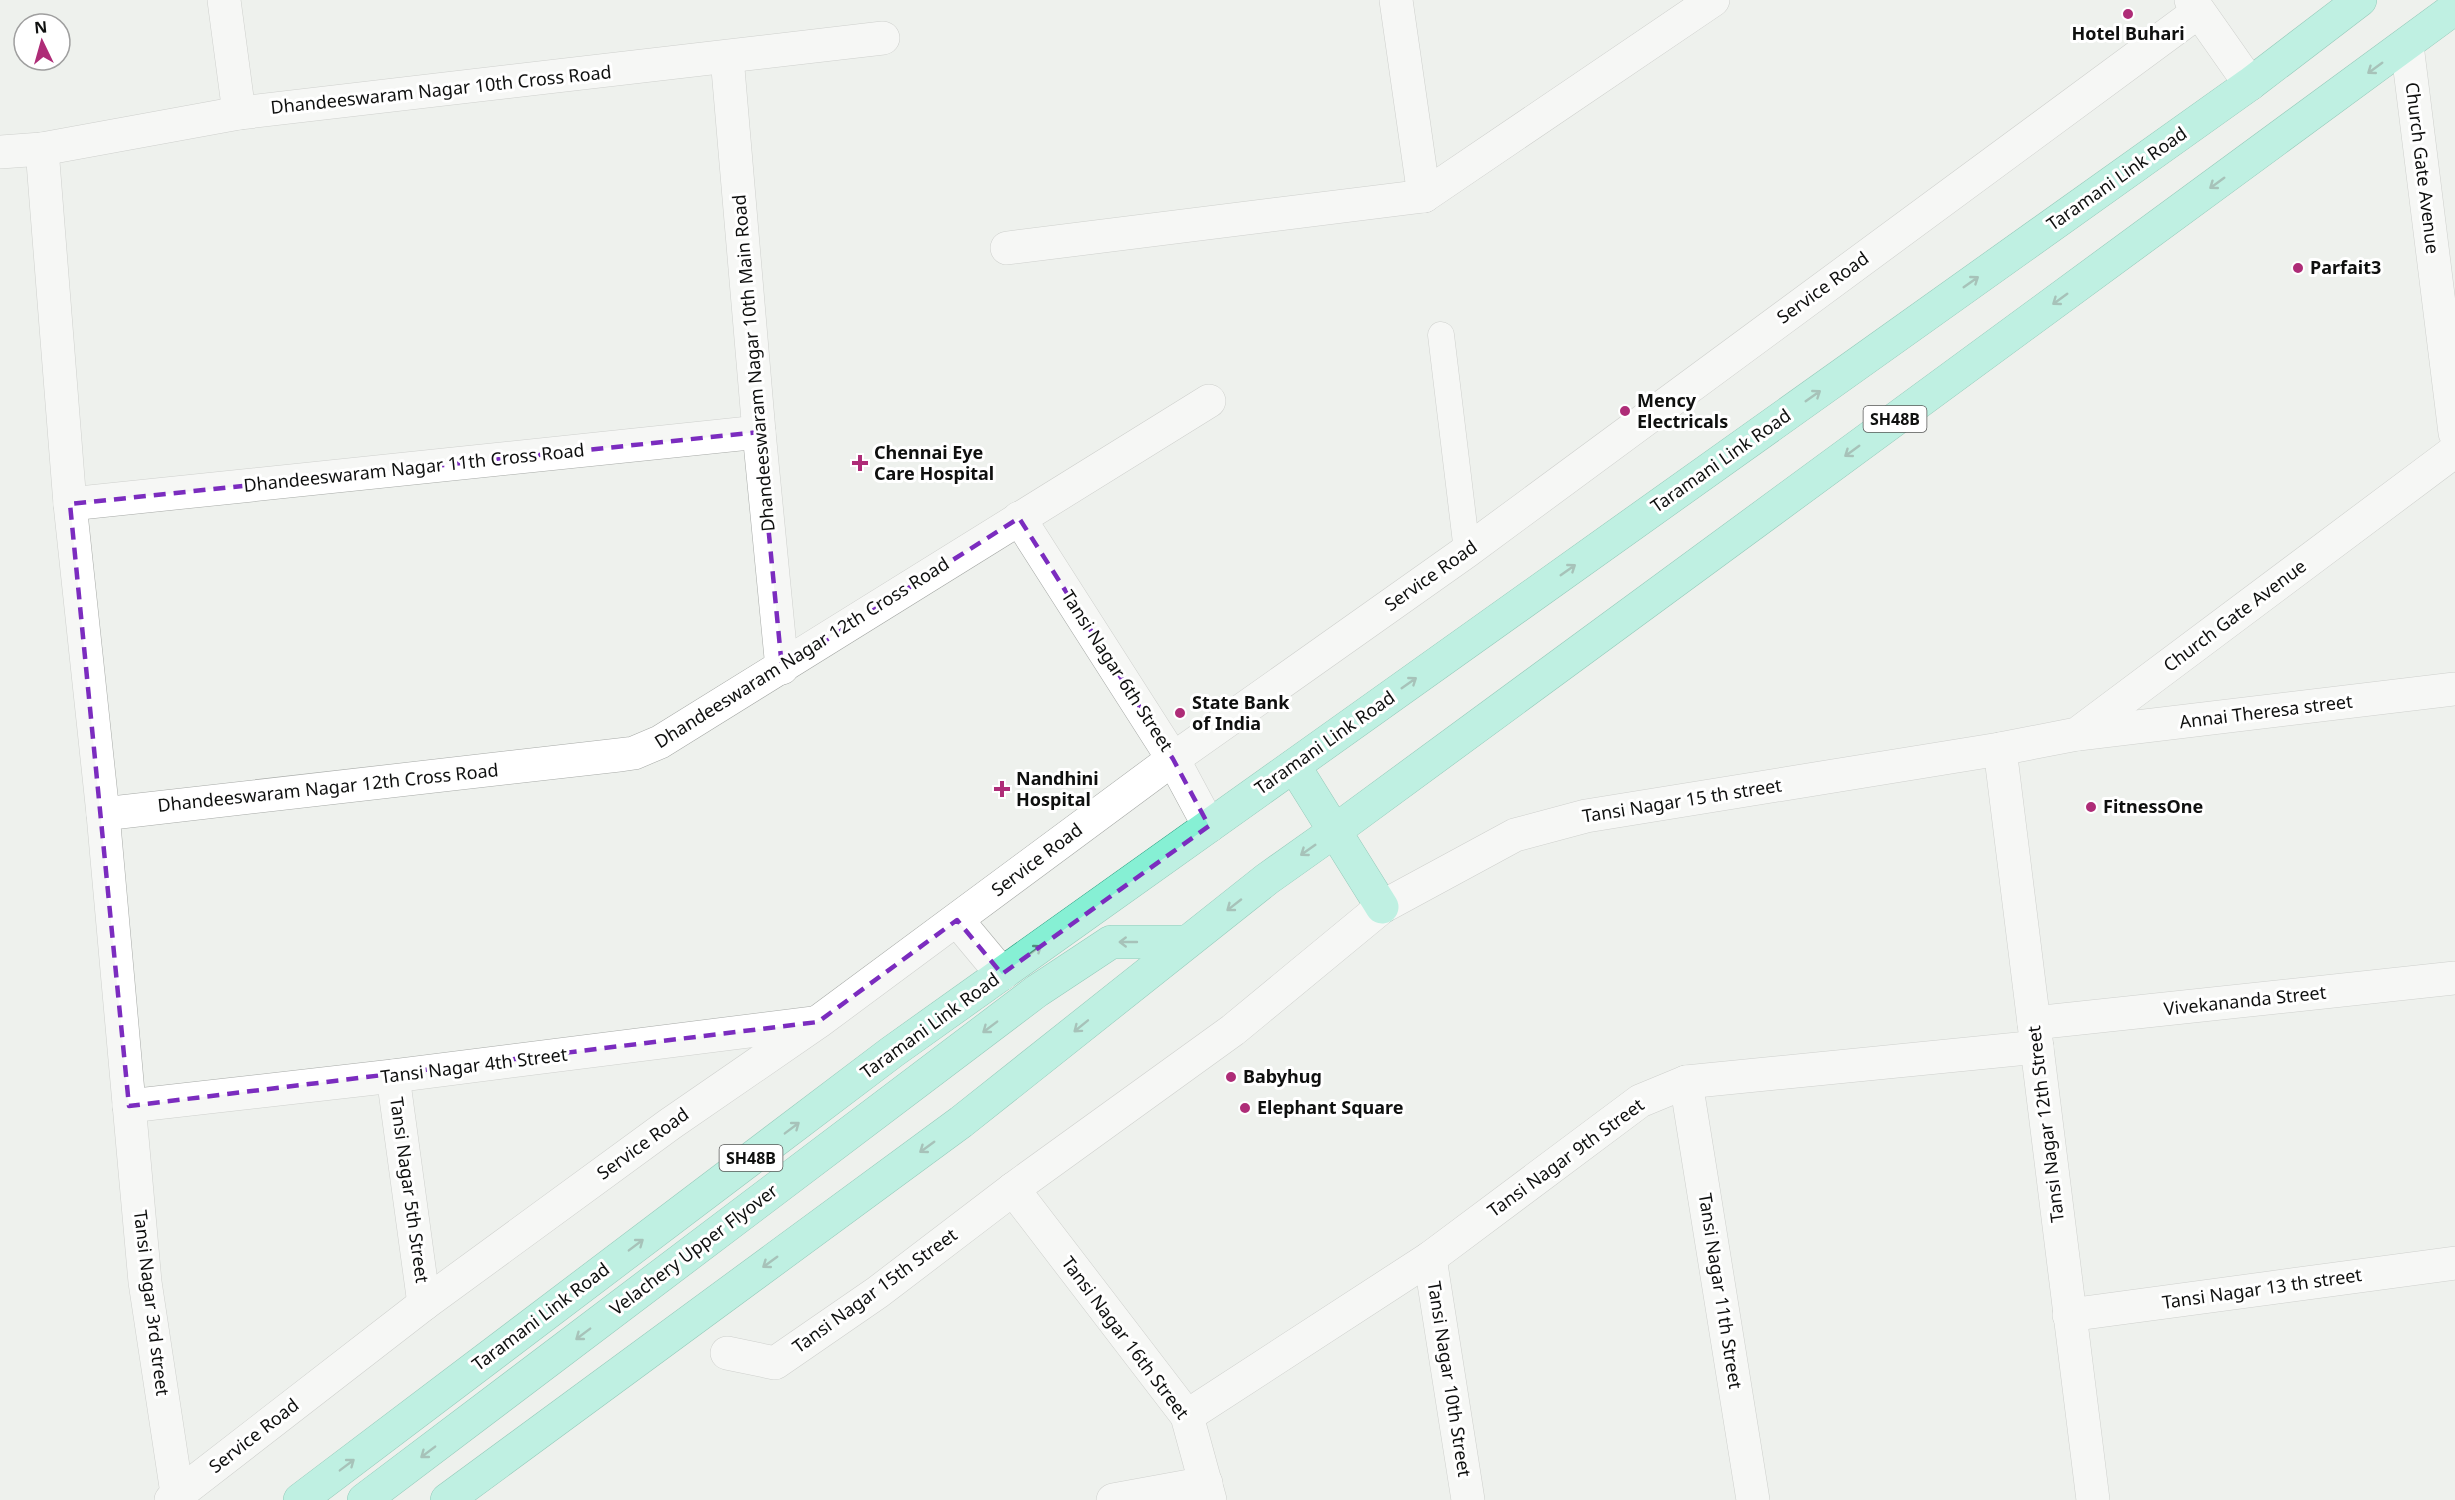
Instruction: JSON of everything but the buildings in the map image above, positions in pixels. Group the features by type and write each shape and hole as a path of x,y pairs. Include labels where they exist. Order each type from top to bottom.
{"main road":[{"name":"Taramani Link Road","path":"300,1500 892,1052 2250,84 2360,0"},
{"name":"SH48B","path":"447,1500 961,1122 1267,879 2455,8"},
{"path":"1293,766 1336,830 1382,907"},
{"name":"Velachery Upper Flyover","path":"364,1500 1037,992 1111,942 1186,942"}],"street":[{"path":"224,0 239,113"},
{"path":"1396,0 1424,196"},
{"path":"1008,248 1424,196 1713,0"},
{"path":"2195,6 2250,84"},
{"name":"Service Road","path":"175,1498 424,1304 670,1124 818,1022 1173,759 1467,551 2195,6"},
{"name":"Dhandeeswaram Nagar 10th Cross Road","path":"0,152 42,149 239,113 883,38"},
{"name":"Church Gate Avenue","path":"2407,45 2455,433"},
{"name":"Dhandeeswaram Nagar 10th Main Road","path":"727,57 782,668"},
{"name":"Tansi Nagar 3rd street","path":"42,149 70,504 103,814 146,1282 175,1498"},
{"name":"Dhandeeswaram Nagar 12th Cross Road","path":"103,814 634,753 660,742 782,668 1209,400"},
{"name":"Dhandeeswaram Nagar 11th Cross Road","path":"70,504 759,432"},
{"name":"Church Gate Avenue","path":"2000,749 2077,734 2455,451"},
{"name":"Tansi Nagar 6th Street","path":"1019,518 1173,759 1209,826"},
{"name":"Annai Theresa street","path":"2077,734 2455,689"},
{"name":"Tansi Nagar 15 th street","path":"1013,1189 1233,1030 1382,907 1515,835 1586,816 2000,749"},
{"name":"Tansi Nagar 12th Street","path":"2000,749 2093,1500"},
{"path":"957,920 1002,974"},
{"name":"Vivekananda Street","path":"2036,1035 2455,978"},
{"name":"Tansi Nagar 4th Street","path":"129,1106 393,1076 818,1022"},
{"name":"Tansi Nagar 9th Street","path":"1187,1416 1430,1258 1640,1101 1686,1082 2036,1035"},
{"name":"Tansi Nagar 5th Street","path":"393,1076 424,1304"},
{"name":"Tansi Nagar 11th Street","path":"1686,1082 1753,1500"},
{"name":"Tansi Nagar 15th Street","path":"727,1353 775,1363 878,1292 1013,1189"},
{"name":"Tansi Nagar 16th Street","path":"1013,1189 1187,1416 1208,1492"},
{"name":"Tansi Nagar 10th Street","path":"1430,1258 1468,1500"},
{"name":"Tansi Nagar 13 th street","path":"2069,1315 2455,1263"},
{"path":"1113,1500 1208,1492"}],"lane":[{"path":"1441,335 1467,551"}],"highlighted area":[{"path":"759,432 782,668 1019,518 1173,759 1209,826 1002,974 957,920 818,1022 129,1106 70,504"}],"place":[{"name":"Hotel Buhari","path":"2128,14"},
{"name":"Parfait3","path":"2298,268"},
{"name":"Mency Electricals","path":"1625,411"},
{"name":"Chennai Eye Care Hospital","path":"860,463"},
{"name":"State Bank of India","path":"1180,713"},
{"name":"Nandhini Hospital","path":"1002,789"},
{"name":"FitnessOne","path":"2091,807"},
{"name":"Babyhug","path":"1231,1077"},
{"name":"Elephant Square","path":"1245,1108"}]}
